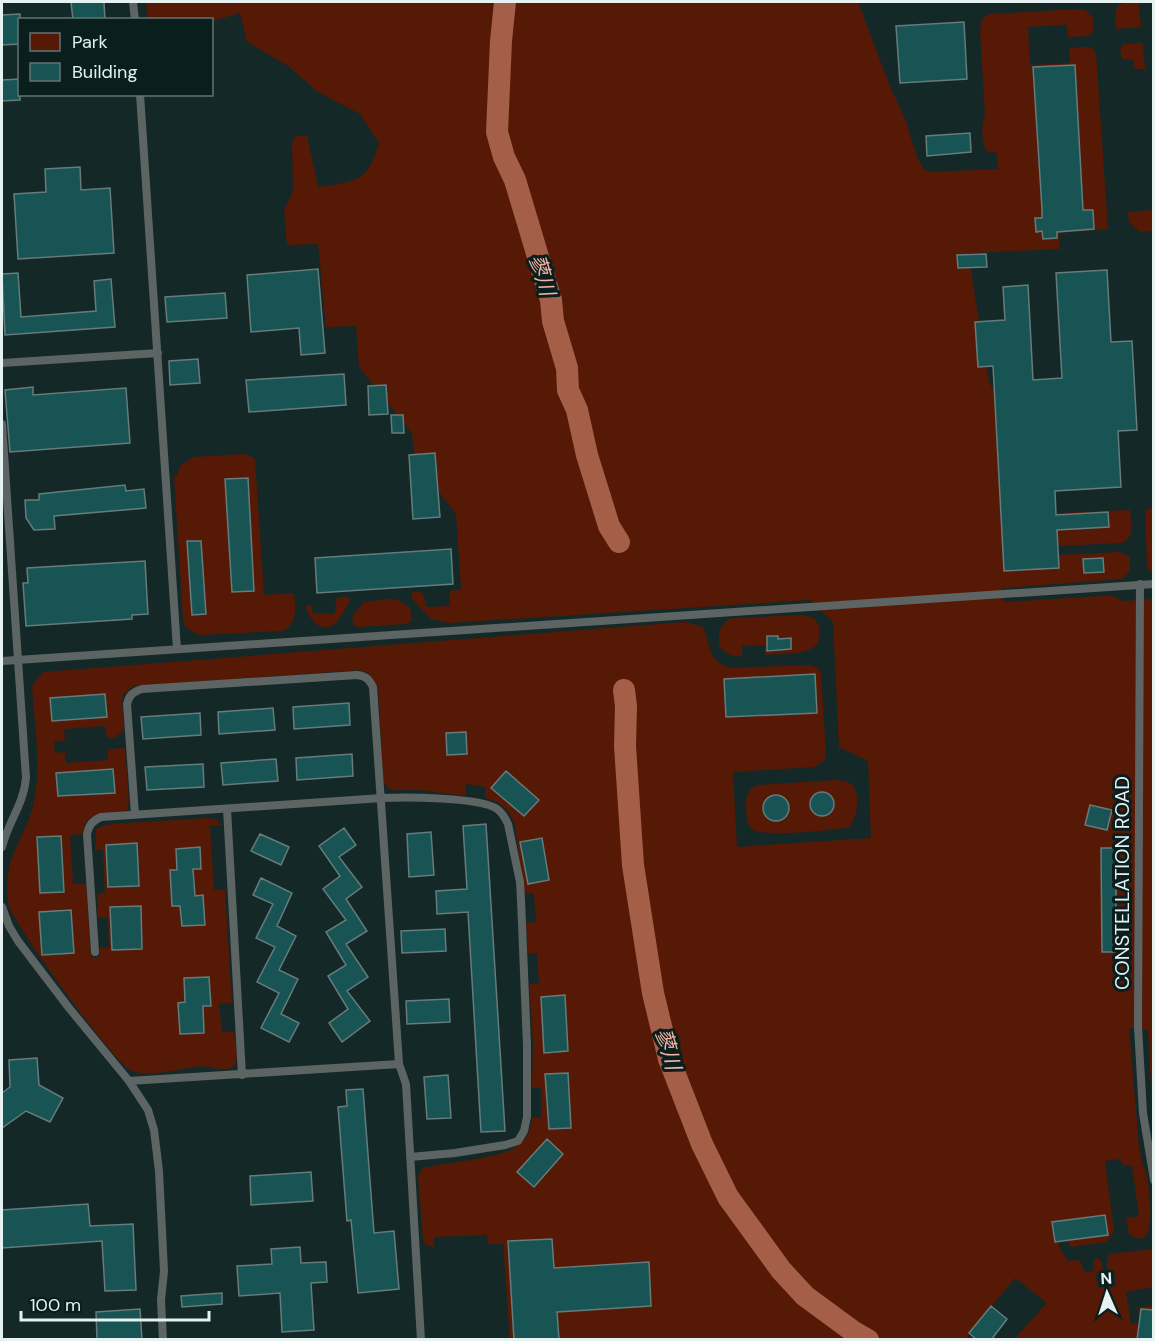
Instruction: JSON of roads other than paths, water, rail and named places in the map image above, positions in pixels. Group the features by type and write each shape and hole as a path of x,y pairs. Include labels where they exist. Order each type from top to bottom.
{"lane":[{"path":"133,2 135,18"},
{"path":"140,96 177,649"},
{"path":"2,363 158,353"},
{"path":"2,424 26,778 25,792 2,847"},
{"path":"2,661 1154,584"},
{"name":"CONSTELLATION ROAD","path":"1140,585 1138,1027 1143,1113 1154,1180"},
{"path":"135,814 127,704 134,692 142,689 357,675 364,676 373,687 399,1064 406,1084 421,1340"},
{"path":"95,952 87,834 88,826 101,817 416,797 473,802 497,809 508,824 520,882 527,1045 527,1117 524,1131 518,1140 505,1145 410,1157"},
{"path":"227,809 242,1075"},
{"path":"2,907 18,941 145,1103 154,1130 165,1271 161,1300 163,1340"},
{"path":"129,1082 399,1064"}],"waterway":[{"name":"蓼川","path":"505,2 497,132 504,157 515,180 551,300 553,321 567,368 568,390 577,410 587,455 609,526 619,542"},
{"name":"蓼川","path":"624,690 625,746 633,865 653,993 669,1059 702,1144 728,1197 781,1270 805,1296 868,1340"}]}
